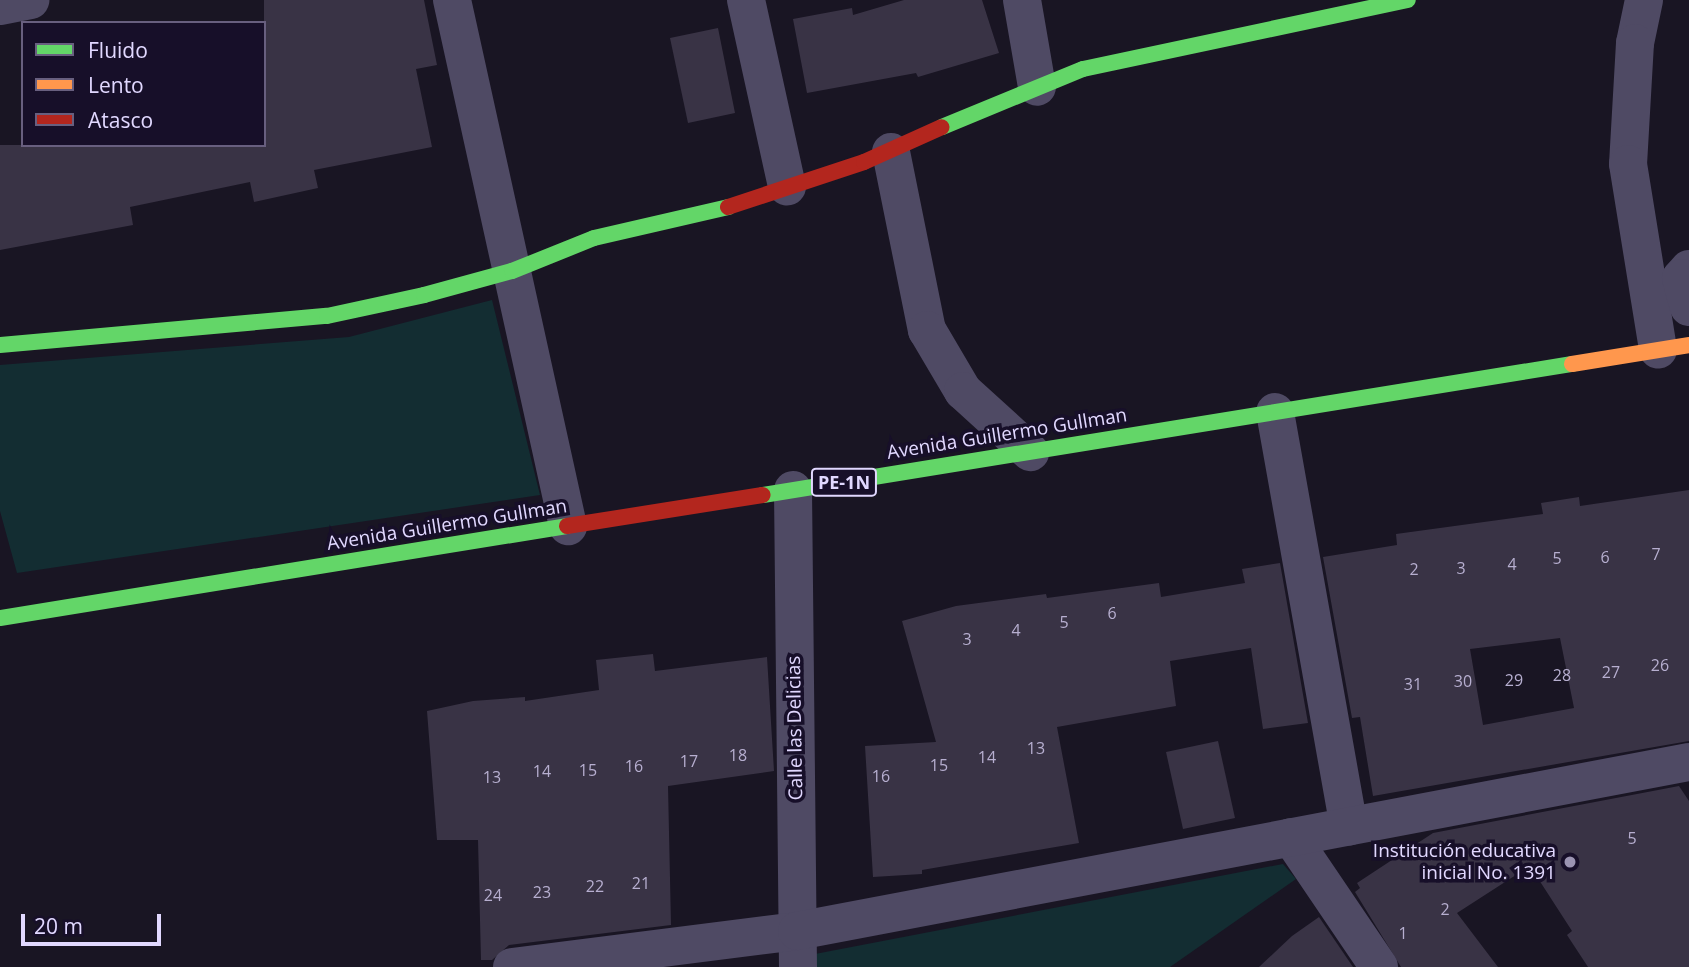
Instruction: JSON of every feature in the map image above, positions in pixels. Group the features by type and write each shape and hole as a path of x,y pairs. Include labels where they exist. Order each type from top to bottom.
{"main road":[{"path":"0,345 327,316 512,271 594,238 740,204 891,152 1037,87 1130,57 1407,0"},
{"name":"Avenida Guillermo Gullman","path":"0,618 1673,348"}],"street":[{"path":"0,6 30,0"},
{"path":"452,0 568,526"},
{"path":"746,0 787,187"},
{"path":"1022,0 1037,87"},
{"path":"1644,0 1635,43 1628,164 1673,348"},
{"path":"891,152 927,330 963,391 1030,452"},
{"path":"1689,269 1681,278 1689,307"},
{"path":"1275,412 1349,827"},
{"name":"Calle las Delicias","path":"793,490 798,949"},
{"path":"512,967 798,949 1291,837 1689,762"},
{"path":"1291,837 1379,967"}],"green space":[{"path":"492,300 540,495 17,573 0,511 0,365 349,337"},
{"path":"1283,864 1296,879 1170,967 815,967 815,954"}],"building":[{"path":"264,0 424,0 437,65 416,69 432,147 314,170 318,188 254,202 250,182 130,207 133,225 0,250 0,145 266,147"},
{"path":"904,0 982,0 999,53 918,77 916,73 807,93 793,19 852,8 853,15"},
{"path":"718,28 735,113 688,123 670,38"},
{"path":"1689,490 1689,741 1373,796 1360,717 1352,718 1323,557 1397,545 1396,534 1543,514 1541,503 1579,497 1580,506","holes":["1560,638 1574,708 1483,725 1470,649"]},
{"path":"1280,563 1308,723 1263,729 1251,648 1170,661 1176,706 1057,727 1079,843 922,870 922,874 873,877 865,746 936,742 902,621 956,606 1046,594 1047,598 1159,583 1161,597 1245,583 1242,569"},
{"path":"653,654 655,671 767,657 774,771 668,786 671,925 509,945 492,960 481,960 478,840 437,840 427,711 473,701 525,697 525,701 599,690 596,660"},
{"path":"1218,741 1235,818 1183,829 1166,752"},
{"path":"1679,786 1689,801 1689,967 1588,967 1567,935 1572,931 1530,866 1457,913 1498,967 1401,967 1355,892 1360,888 1357,883 1433,833"},
{"path":"1319,917 1353,967 1259,967 1292,936"}],"traffic: fast":[{"path":"942,127 1083,69 1408,0"},
{"path":"0,345 327,316 424,295 512,271 594,238 728,207"},
{"path":"763,495 1572,364"},
{"path":"0,618 567,526"}],"traffic: slow":[{"path":"1572,364 1689,345"}],"traffic: jam":[{"path":"728,207 864,162 942,127"},
{"path":"567,526 763,495"}],"place":[{"name":"Institución educativa inicial No. 1391","path":"1570,862"}]}
